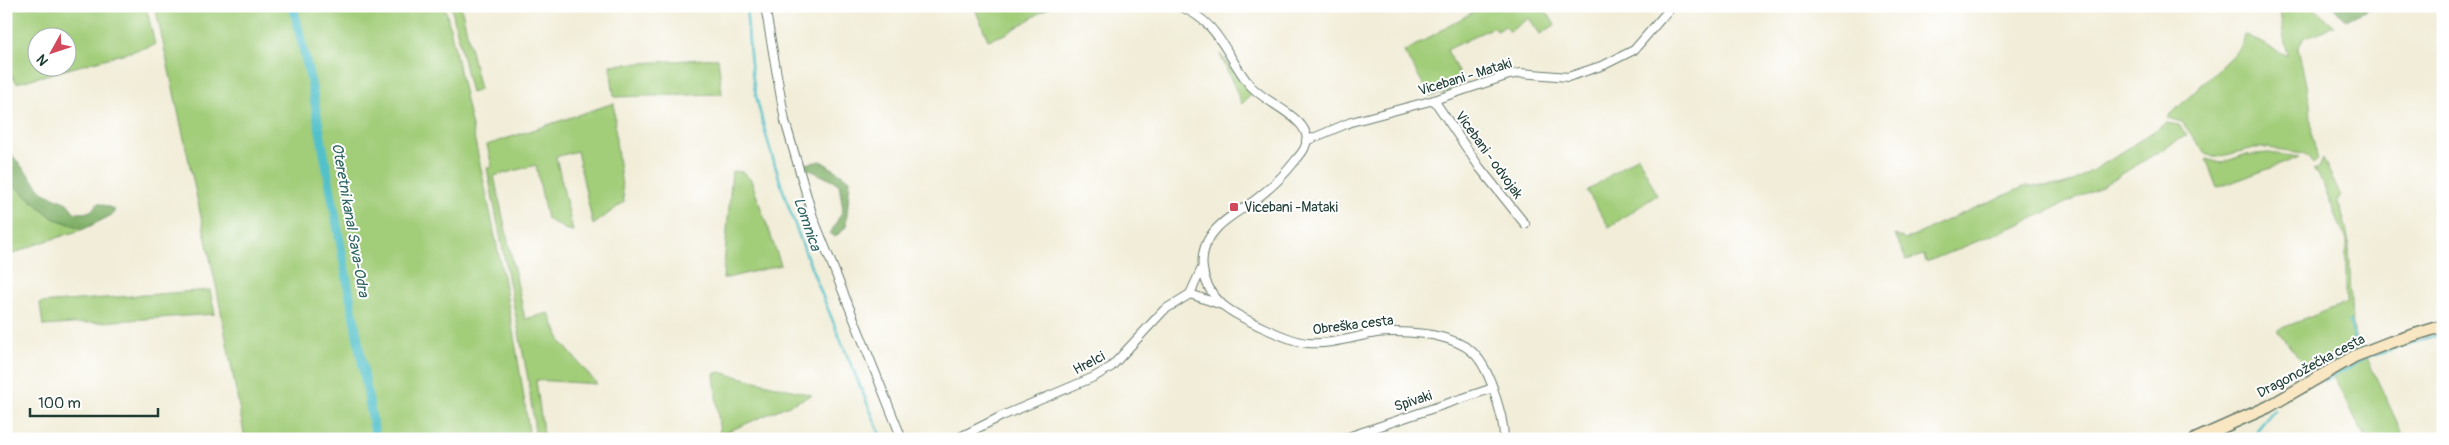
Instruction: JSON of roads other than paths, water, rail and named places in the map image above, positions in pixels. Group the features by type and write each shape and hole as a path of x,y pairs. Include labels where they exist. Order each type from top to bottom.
{"main road":[{"name":"Dragonožečka cesta","path":"2196,439 2268,407 2356,356 2391,342 2443,326"}],"street":[{"path":"765,6 785,121 812,217 902,439"},
{"path":"1178,6 1194,13 1211,26 1251,87 1266,100 1293,118 1304,130 1306,142 1302,153 1281,178 1259,198 1216,229 1203,251 1202,270 1190,294 1224,306"},
{"name":"Vicebani - Mataki","path":"1306,142 1351,122 1434,100 1516,73 1568,77 1604,65 1634,50 1672,6"},
{"name":"Vicebani - odvojak","path":"1434,100 1480,168 1525,224"},
{"name":"Obreška cesta","path":"1202,270 1209,285 1224,306 1282,337 1305,343 1331,342 1389,332 1422,334 1453,339 1464,344 1480,360 1493,388 1503,422 1504,439"},
{"name":"Hrelci","path":"956,439 1002,416 1102,373 1120,359 1164,310 1190,294"},
{"name":"Spivaki","path":"1342,439 1493,388"}],"waterway":[{"name":"Oteretni kanal Sava-Odra","path":"293,6 311,82 376,439"},
{"name":"Lomnica","path":"746,6 755,92 783,190 830,315 882,439"},
{"path":"2292,387 2332,361 2355,349 2350,321"},
{"path":"2324,381 2370,356 2443,333"},
{"path":"2259,405 2270,400"},
{"path":"2257,430 2274,410"},
{"path":"2182,439 2199,431"}],"place":[{"name":"Vicebani -Mataki","path":"1234,207"}]}
